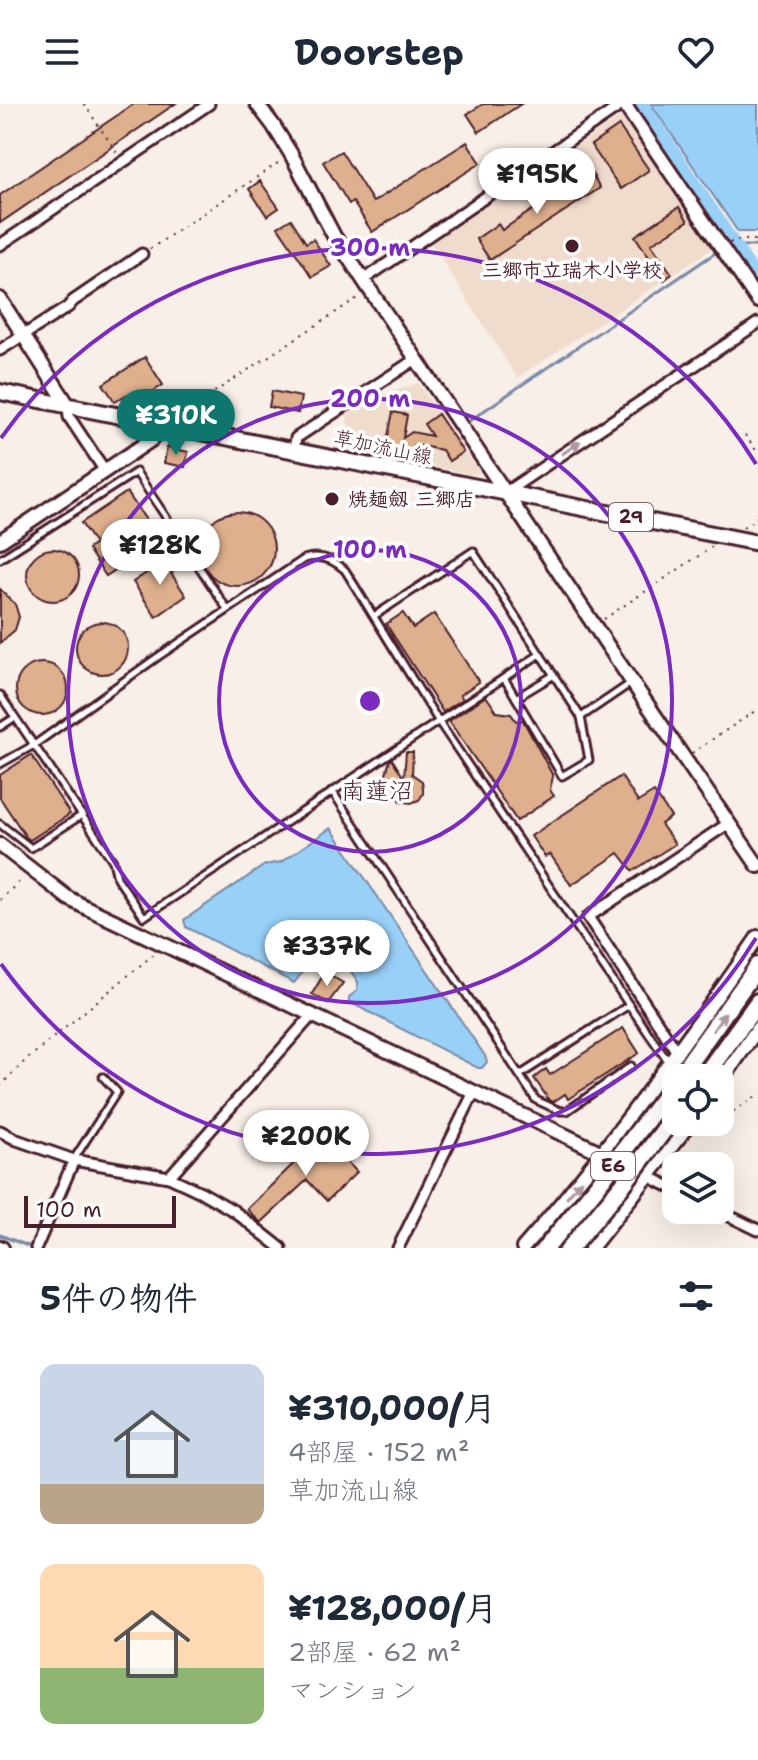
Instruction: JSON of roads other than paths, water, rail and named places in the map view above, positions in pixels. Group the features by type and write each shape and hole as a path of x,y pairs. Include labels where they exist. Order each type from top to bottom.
{"highway":[{"name":"E6","path":"688,1064 758,966"},
{"path":"713,1064 758,1002"},
{"name":"E6","path":"546,1248 662,1100"},
{"name":"E6","path":"570,1248 621,1187 670,1136"}],"main road":[{"name":"草加流山線","path":"0,392 758,543"}],"street":[{"path":"0,245 209,104"},
{"path":"257,104 291,154 327,225 758,866"},
{"path":"366,284 623,104 758,301"},
{"path":"0,350 68,307 142,254"},
{"path":"0,299 68,405 69,417 105,471"},
{"path":"505,492 758,323"},
{"path":"294,449 296,438 416,359"},
{"path":"0,541 151,440 165,424"},
{"path":"673,1057 588,917 729,823"},
{"path":"0,845 68,898 662,1182"},
{"path":"523,1248 602,1153 758,937"},
{"path":"169,1177 313,1014"},
{"path":"733,1064 758,1028"},
{"path":"398,1248 474,1092"},
{"path":"0,1131 74,1160 169,1177 234,1211 281,1248"},
{"path":"591,1248 650,1176 675,1136"},
{"path":"36,1248 74,1160"},
{"path":"734,1218 758,1230"}],"lane":[{"path":"0,559 136,472 227,609"},
{"path":"374,616 473,551 581,717 589,760 562,776 504,678"},
{"path":"0,764 34,745 227,609 304,559 311,557 337,562 345,570 439,722 629,1005 662,1053 673,1057"},
{"path":"0,695 113,861 117,878 144,917 540,654"},
{"path":"516,698 554,675"},
{"path":"581,717 632,682"},
{"path":"0,727 14,718"},
{"path":"332,791 536,1100 567,1111 631,1066"},
{"path":"0,824 31,848 82,815"},
{"path":"520,1075 629,1005"},
{"path":"74,1160 117,1092 103,1077"}],"water":[{"path":"651,104 758,104 758,232 738,232"},
{"path":"331,828 485,1056 487,1062 482,1068 349,1002 349,997 357,991 358,982 346,966 336,960 316,955 294,983 186,927 184,920 265,865 281,862"}],"waterway":[{"path":"639,104 758,285"},
{"path":"732,246 758,246"},
{"path":"469,421 718,251"},
{"path":"0,1235 33,1248"}],"place":[{"name":"三郷市立瑞木小学校","path":"572,246"},
{"name":"焼麺劔 三郷店","path":"332,499"}],"district":[{"name":"南蓮沼","path":"377,791"}]}
